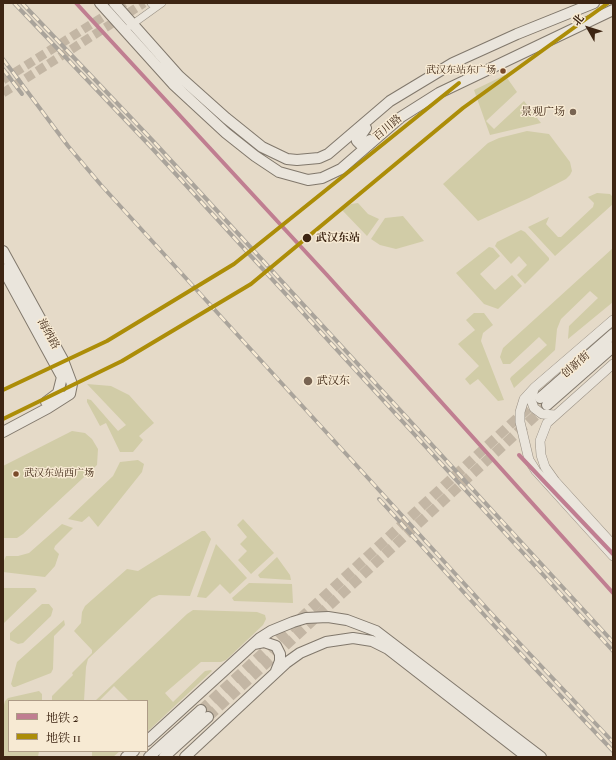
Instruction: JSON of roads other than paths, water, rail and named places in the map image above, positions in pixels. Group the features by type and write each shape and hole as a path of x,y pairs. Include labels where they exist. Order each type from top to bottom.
{"main road":[{"name":"百川路","path":"114,3 128,27 194,104 255,156 279,172 299,179 308,180 322,178 341,169 401,117 439,93 613,10"},
{"path":"572,10 582,3"},
{"name":"百川路","path":"104,4 220,114 251,139 287,159 306,160 328,154 377,112 407,90 453,63 572,10 594,3"},
{"path":"377,112 357,141 361,145 378,136"},
{"name":"海纳路","path":"3,251 63,360 72,384 70,394 48,408 3,432"},
{"name":"海纳路","path":"3,269 62,377 58,393 53,398 3,425"},
{"name":"创新街","path":"613,334 543,402 613,347"},
{"path":"148,740 265,634 282,626 306,618 338,618 376,631 540,757"},
{"path":"185,757 275,673 300,653 326,642 352,638 372,641 388,649 527,757"},
{"path":"254,644 264,642 276,646 280,654 280,660 275,673"},
{"path":"149,757 201,710"},
{"path":"164,757 208,717"}],"street":[{"path":"152,3 161,3"},
{"path":"128,27 161,3"},
{"path":"613,320 534,388 524,399 520,412 520,422 529,460 536,471 613,556"},
{"path":"613,364 547,423 540,441 541,455 545,467 555,482 613,545"},
{"path":"534,388 531,400 534,408 542,414 555,415"}],"tunnel":[{"path":"3,80 125,3"},
{"path":"3,93 144,3"},
{"path":"201,710 538,399"},
{"path":"208,717 545,407"}],"railway":[{"path":"14,3 150,146 613,651"},
{"path":"22,3 154,142 613,642"},
{"path":"3,59 68,146 101,185 491,613 613,742"},
{"path":"3,69 22,94"},
{"path":"379,499 487,618 613,751"}],"metro line":[{"name":"2","path":"76,3 327,275 613,593"},
{"name":"11","path":"3,419 122,361 251,284 463,108 608,3"},
{"name":"11","path":"3,390 107,341 234,264 459,83"},
{"name":"2","path":"519,455 613,554"}],"place":[{"name":"武汉东站东广场","path":"503,71"},
{"name":"景观广场","path":"573,112"},
{"name":"武汉东站","path":"307,238"},
{"name":"武汉东","path":"308,381"},
{"name":"武汉东站西广场","path":"16,474"}]}
